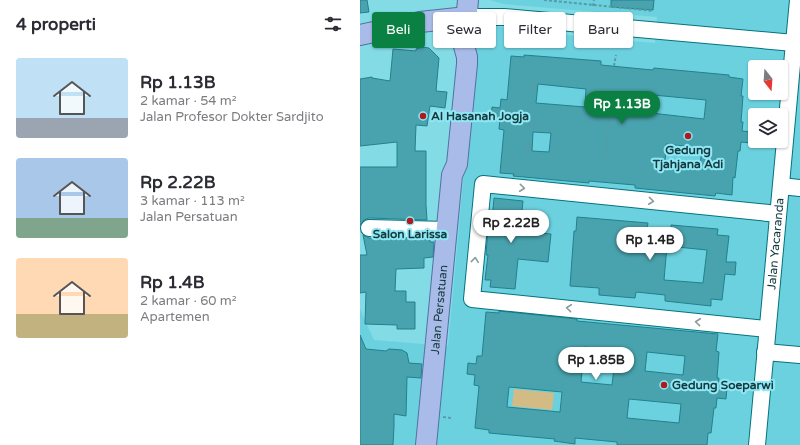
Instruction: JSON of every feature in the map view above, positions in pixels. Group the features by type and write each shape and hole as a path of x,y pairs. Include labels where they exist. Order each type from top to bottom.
{"main road":[{"path":"360,35 420,22 467,8"},
{"name":"Jalan Persatuan","path":"426,445 452,175 448,164 458,59 464,46 467,8"}],"street":[{"name":"Jalan Yacaranda","path":"757,445 795,49 798,0"},
{"path":"467,8 504,17 795,49"},
{"path":"767,329 472,298 483,184 778,214"},
{"path":"781,186 800,188"},
{"path":"369,228 447,230"},
{"path":"766,352 800,355"}],"path":[{"path":"544,0 652,11"},
{"path":"593,6 594,0"},
{"path":"614,66 616,55"},
{"path":"533,81 532,90 536,91 536,83"},
{"path":"605,157 612,92"},
{"path":"527,125 536,126 537,118"},
{"path":"526,153 527,143 530,144 529,151"},
{"path":"440,417 451,418"}],"shaded area":[{"path":"490,0 800,0 800,445 360,445 360,309 374,340 448,346 475,48 496,48 496,26 504,27 504,48 566,48 566,35 574,36 574,48 633,48 633,41 655,43 657,17 633,15 633,12 598,12 503,4"},
{"path":"514,389 554,393 552,410 512,406"}],"building":[{"path":"360,0 367,0 369,12 360,13"},
{"path":"611,0 654,0 653,10 611,7"},
{"path":"429,48 439,58 436,91 447,92 445,108 430,106 427,126 416,125 415,151 426,151 427,220 369,218 364,220 360,226 360,167 397,167 397,142 360,146 360,79 372,77 390,81 393,49 416,51 416,49"},
{"path":"524,55 601,61 601,65 729,75 729,77 743,79 741,96 743,96 741,122 743,122 742,131 748,132 748,143 741,142 740,151 738,151 735,178 733,177 732,195 716,193 715,196 635,188 635,185 589,181 589,183 513,176 514,174 500,173 504,130 499,129 500,119 491,118 492,107 500,108 501,99 507,100 511,56 524,57","holes":["538,84 586,89 585,107 536,103","653,95 706,100 704,119 651,113","533,132 551,133 549,152 532,151","666,144 702,148 700,166 665,163"]},
{"path":"494,198 523,201 520,231 551,234 548,262 518,259 515,289 490,287 491,280 485,280 488,255 486,255 488,229 491,229"},
{"path":"577,217 648,223 647,229 671,231 671,225 718,229 717,235 729,236 726,262 736,262 735,275 725,274 722,300 711,299 711,306 665,301 665,295 636,292 635,298 599,295 599,288 570,286 574,231 576,231","holes":["667,246 707,250 703,283 664,280"]},
{"path":"363,235 369,238 430,239 430,242 434,242 433,257 424,258 424,268 396,269 395,291 406,291 406,302 415,302 415,329 397,329 397,325 365,324 366,292 360,293 360,255 367,255"},
{"path":"499,311 577,319 577,321 718,334 716,351 719,352 717,378 719,378 718,387 727,388 726,399 717,398 716,408 714,408 711,433 708,433 707,445 617,445 617,442 575,438 575,444 554,441 555,439 489,433 489,430 475,428 479,386 474,385 475,375 467,374 468,363 476,364 477,356 482,356 486,312 499,313","holes":["584,347 616,350 612,385 581,382","647,352 685,356 683,375 645,371","509,387 562,392 560,412 507,407","629,399 681,404 679,423 627,418"]},
{"path":"360,335 366,349 386,351 389,349 402,350 407,353 409,363 422,364 421,378 407,377 406,416 394,414 393,445 360,445"}],"place":[{"name":"Al Hasanah Jogja","path":"423,116"},
{"name":"Gedung Tjahjana Adi","path":"688,136"},
{"name":"Salon Larissa","path":"410,221"},
{"name":"Gedung Soeparwi","path":"664,385"}]}
